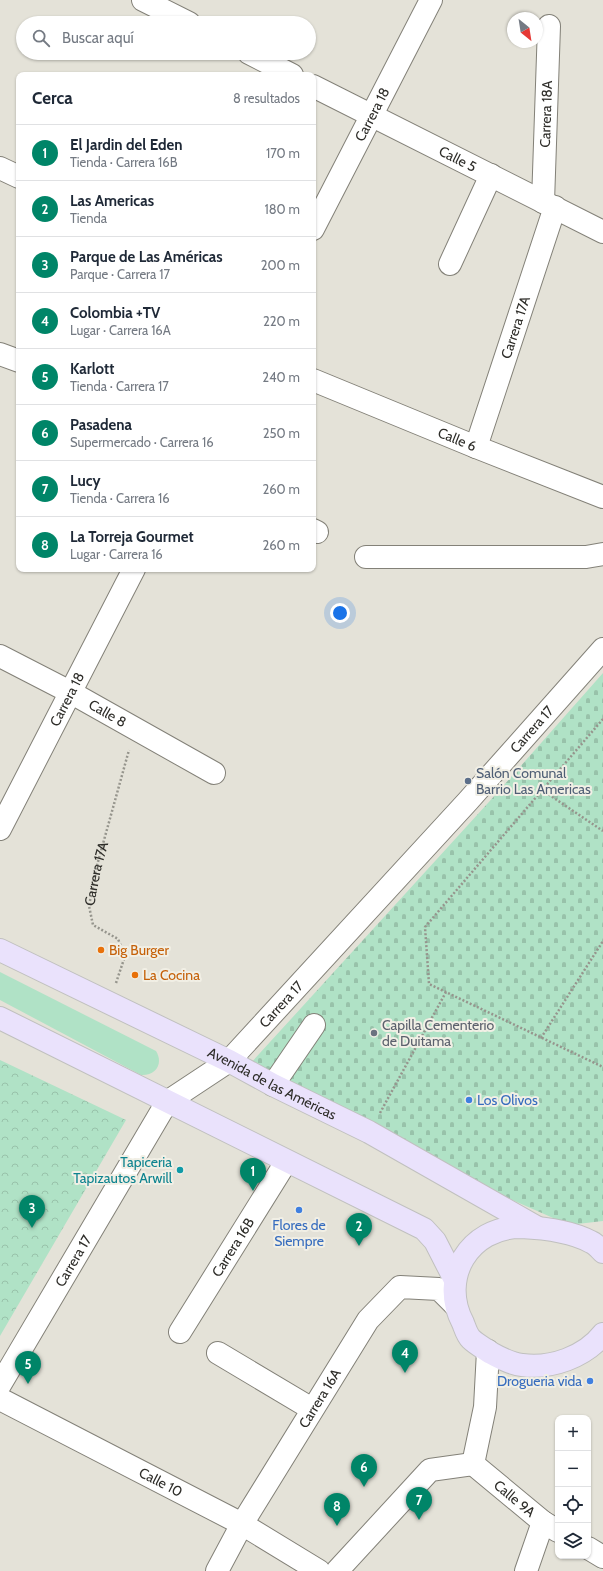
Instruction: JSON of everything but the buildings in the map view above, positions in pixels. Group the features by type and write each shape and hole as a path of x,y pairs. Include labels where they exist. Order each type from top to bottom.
{"main road":[{"name":"Avenida de las Américas","path":"0,950 229,1061 273,1085 369,1132 538,1228"},
{"path":"0,1018 286,1162 424,1229 435,1241 455,1280"},
{"path":"599,1243 573,1235 538,1228 513,1227 490,1233 474,1244 460,1264 455,1280 454,1294 459,1317 471,1339 503,1359 521,1365 541,1366 561,1362 586,1349 602,1336"}],"street":[{"path":"144,0 175,16"},
{"name":"Carrera 18","path":"316,223 373,116 431,0"},
{"name":"Carrera 18A","path":"549,204 550,26"},
{"path":"262,60 286,72"},
{"name":"Calle 5","path":"316,88 603,232"},
{"path":"0,168 16,176"},
{"path":"450,264 492,175"},
{"name":"Carrera 17A","path":"476,447 549,204"},
{"path":"0,354 16,360"},
{"name":"Calle 6","path":"316,381 603,497"},
{"path":"366,557 586,557 603,554"},
{"name":"Carrera 18","path":"0,829 132,572"},
{"name":"Carrera 17","path":"0,1385 167,1102 229,1061 468,801 603,649"},
{"name":"Calle 8","path":"0,656 70,692 214,773"},
{"path":"273,1085 314,1025"},
{"name":"Carrera 16B","path":"180,1332 286,1162"},
{"name":"Carrera 16A","path":"217,1571 242,1524 368,1320 400,1288 439,1289 456,1306"},
{"path":"337,1571 430,1470 473,1464 485,1407 488,1351"},
{"path":"218,1354 312,1410"},
{"name":"Calle 10","path":"0,1399 242,1524 319,1571"},
{"name":"Calle 9A","path":"473,1464 550,1527"},
{"path":"526,1571 550,1527"},
{"path":"591,1550 603,1557"}],"path":[{"path":"603,719 425,927 429,984 603,1067"},
{"name":"Carrera 17A","path":"109,1004 125,956 118,939 93,925 89,906 96,869 135,729"},
{"path":"542,790 603,831"},
{"path":"542,1038 603,941"},
{"path":"369,1132 446,992"}],"green space":[{"path":"603,673 603,1221 569,1225 510,1199 417,1146 250,1064 488,803"},
{"path":"0,972 156,1051 159,1060 157,1068 150,1074 141,1075 0,1000"},
{"path":"0,1060 126,1120 0,1336"}],"place":[{"name":"Salón Comunal Barrio Las Americas","path":"468,781"},
{"name":"Big Burger","path":"101,950"},
{"name":"La Cocina","path":"135,975"},
{"name":"Capilla Cementerio de Duitama","path":"374,1033"},
{"name":"Los Olivos","path":"469,1100"},
{"name":"Tapiceria Tapizautos Arwill","path":"180,1170"},
{"name":"El Jardin del Eden","path":"253,1191"},
{"name":"Flores de Siempre","path":"299,1210"},
{"name":"Parque de Las Américas","path":"32,1228"},
{"name":"Las Americas","path":"359,1246"},
{"name":"Colombia +TV","path":"405,1373"},
{"name":"Drogueria vida","path":"590,1381"},
{"name":"Karlott","path":"28,1384"},
{"name":"Pasadena","path":"364,1487"},
{"name":"Lucy","path":"419,1520"},
{"name":"La Torreja Gourmet","path":"337,1526"}]}
